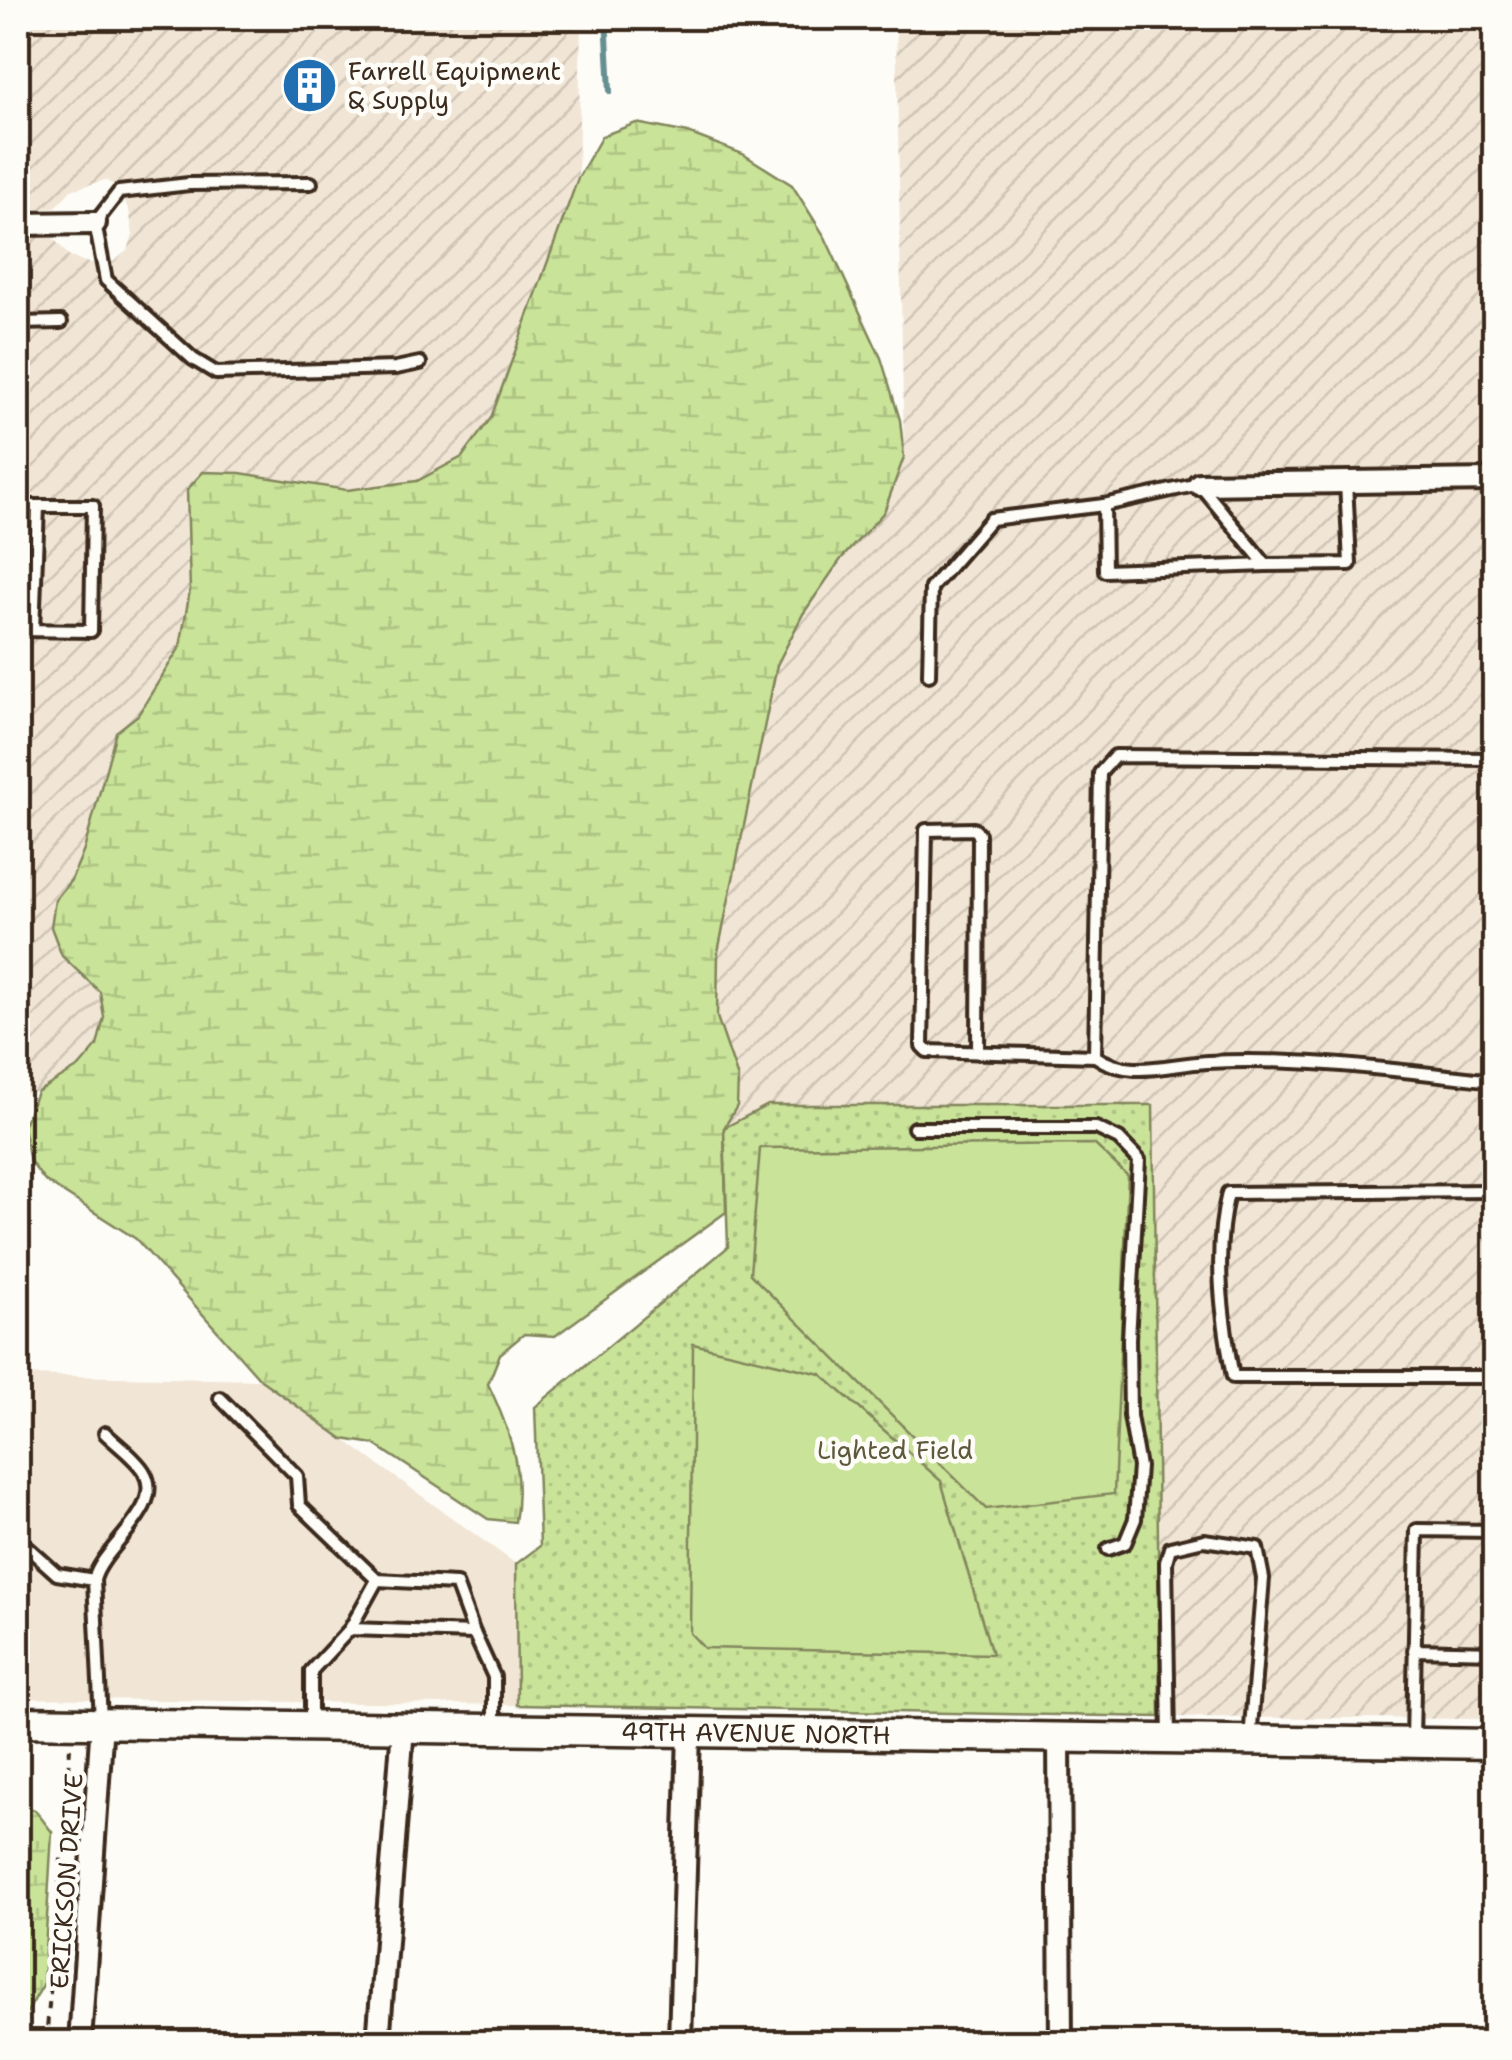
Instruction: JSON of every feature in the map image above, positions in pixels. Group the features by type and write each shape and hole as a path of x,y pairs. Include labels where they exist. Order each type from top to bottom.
{"street":[{"path":"19,224 95,223"},
{"path":"1199,484 1494,480"},
{"name":"49TH AVENUE NORTH","path":"18,1722 1494,1744"},
{"name":"ERICKSON DRIVE","path":"80,2042 102,1722"},
{"path":"378,2042 403,1728"},
{"path":"680,2042 689,1732"},
{"path":"1058,1737 1061,2042"}],"lane":[{"path":"310,183 188,184 118,192 95,223 106,280 194,359 216,373 396,368 420,363"},
{"path":"19,224 20,324 61,322"},
{"path":"1104,505 1105,571 1350,564 1346,482"},
{"path":"929,675 931,588 991,519 1104,505 1199,484 1266,565"},
{"path":"18,506 93,506 91,631 18,630"},
{"path":"33,630 38,506"},
{"path":"1095,1056 1100,774 1115,756 1494,759"},
{"path":"978,1053 979,834 974,829 926,830 922,1046 927,1051 978,1053 1095,1056 1114,1070 1209,1062 1353,1066 1494,1080"},
{"path":"914,1128 1096,1128 1119,1139 1140,1160 1129,1339 1130,1416 1139,1467 1135,1520 1125,1543 1108,1548"},
{"path":"1494,1192 1228,1193 1222,1218 1221,1308 1233,1377 1494,1378"},
{"path":"220,1398 296,1476 299,1505 377,1580 456,1584 494,1677 494,1729"},
{"path":"102,1722 94,1580 98,1561 144,1510 148,1485 145,1473 105,1433"},
{"path":"1413,1742 1417,1530 1494,1531"},
{"path":"18,1540 58,1574 94,1580"},
{"path":"1170,1739 1166,1562 1170,1548 1204,1540 1257,1548 1264,1578 1249,1710 1250,1741"},
{"path":"311,1726 311,1671 350,1629 377,1580"},
{"path":"350,1629 474,1633"},
{"path":"1414,1650 1494,1652"}],"path":[{"path":"46,2042 70,1744"}],"shaded area":[{"path":"18,18 581,18 578,178 491,418 462,457 417,481 347,490 240,473 187,490 190,590 180,647 137,715 116,732 84,850 71,880 55,901 78,974 100,992 104,1017 97,1046 79,1067 37,1092 18,1093 18,235 53,238 70,257 89,263 113,262 128,250 133,235 129,210 117,187 105,180 71,190 55,208 18,211"},
{"path":"896,18 1494,18 1494,1719 1160,1717 1153,1105 724,1128 737,1106 738,1078 717,1017 718,952 777,665 802,614 841,559 884,512 904,457"},
{"path":"18,1375 261,1380 516,1564 517,1705 18,1698"}],"green space":[{"path":"636,123 688,133 743,154 792,185 825,237 881,358 900,420 904,457 884,512 841,559 803,614 777,665 718,952 717,1017 738,1078 737,1106 724,1128 726,1212 555,1336 524,1334 500,1354 488,1384 513,1451 518,1485 515,1522 488,1519 374,1444 343,1439 261,1380 136,1239 44,1180 30,1161 23,1127 37,1092 79,1067 97,1046 104,1017 100,992 62,956 51,927 55,900 71,880 84,850 116,732 138,715 180,647 190,590 187,490 203,472 240,473 347,490 417,481 462,457 491,418 578,178 602,136"},
{"name":"Lighted Field","path":"768,1105 1153,1105 1160,1717 517,1705 516,1564 540,1546 535,1407 728,1247 724,1128"},
{"path":"1094,1144 1128,1176 1114,1494 986,1509 750,1274 760,1148"},
{"path":"693,1344 821,1374 941,1481 992,1654 704,1648 690,1633"},
{"path":"18,1804 35,1810 52,1832 43,1985 18,2028"}],"waterway":[{"path":"606,18 610,91"}],"place":[{"name":"Farrell Equipment & Supply","path":"309,85"}]}
